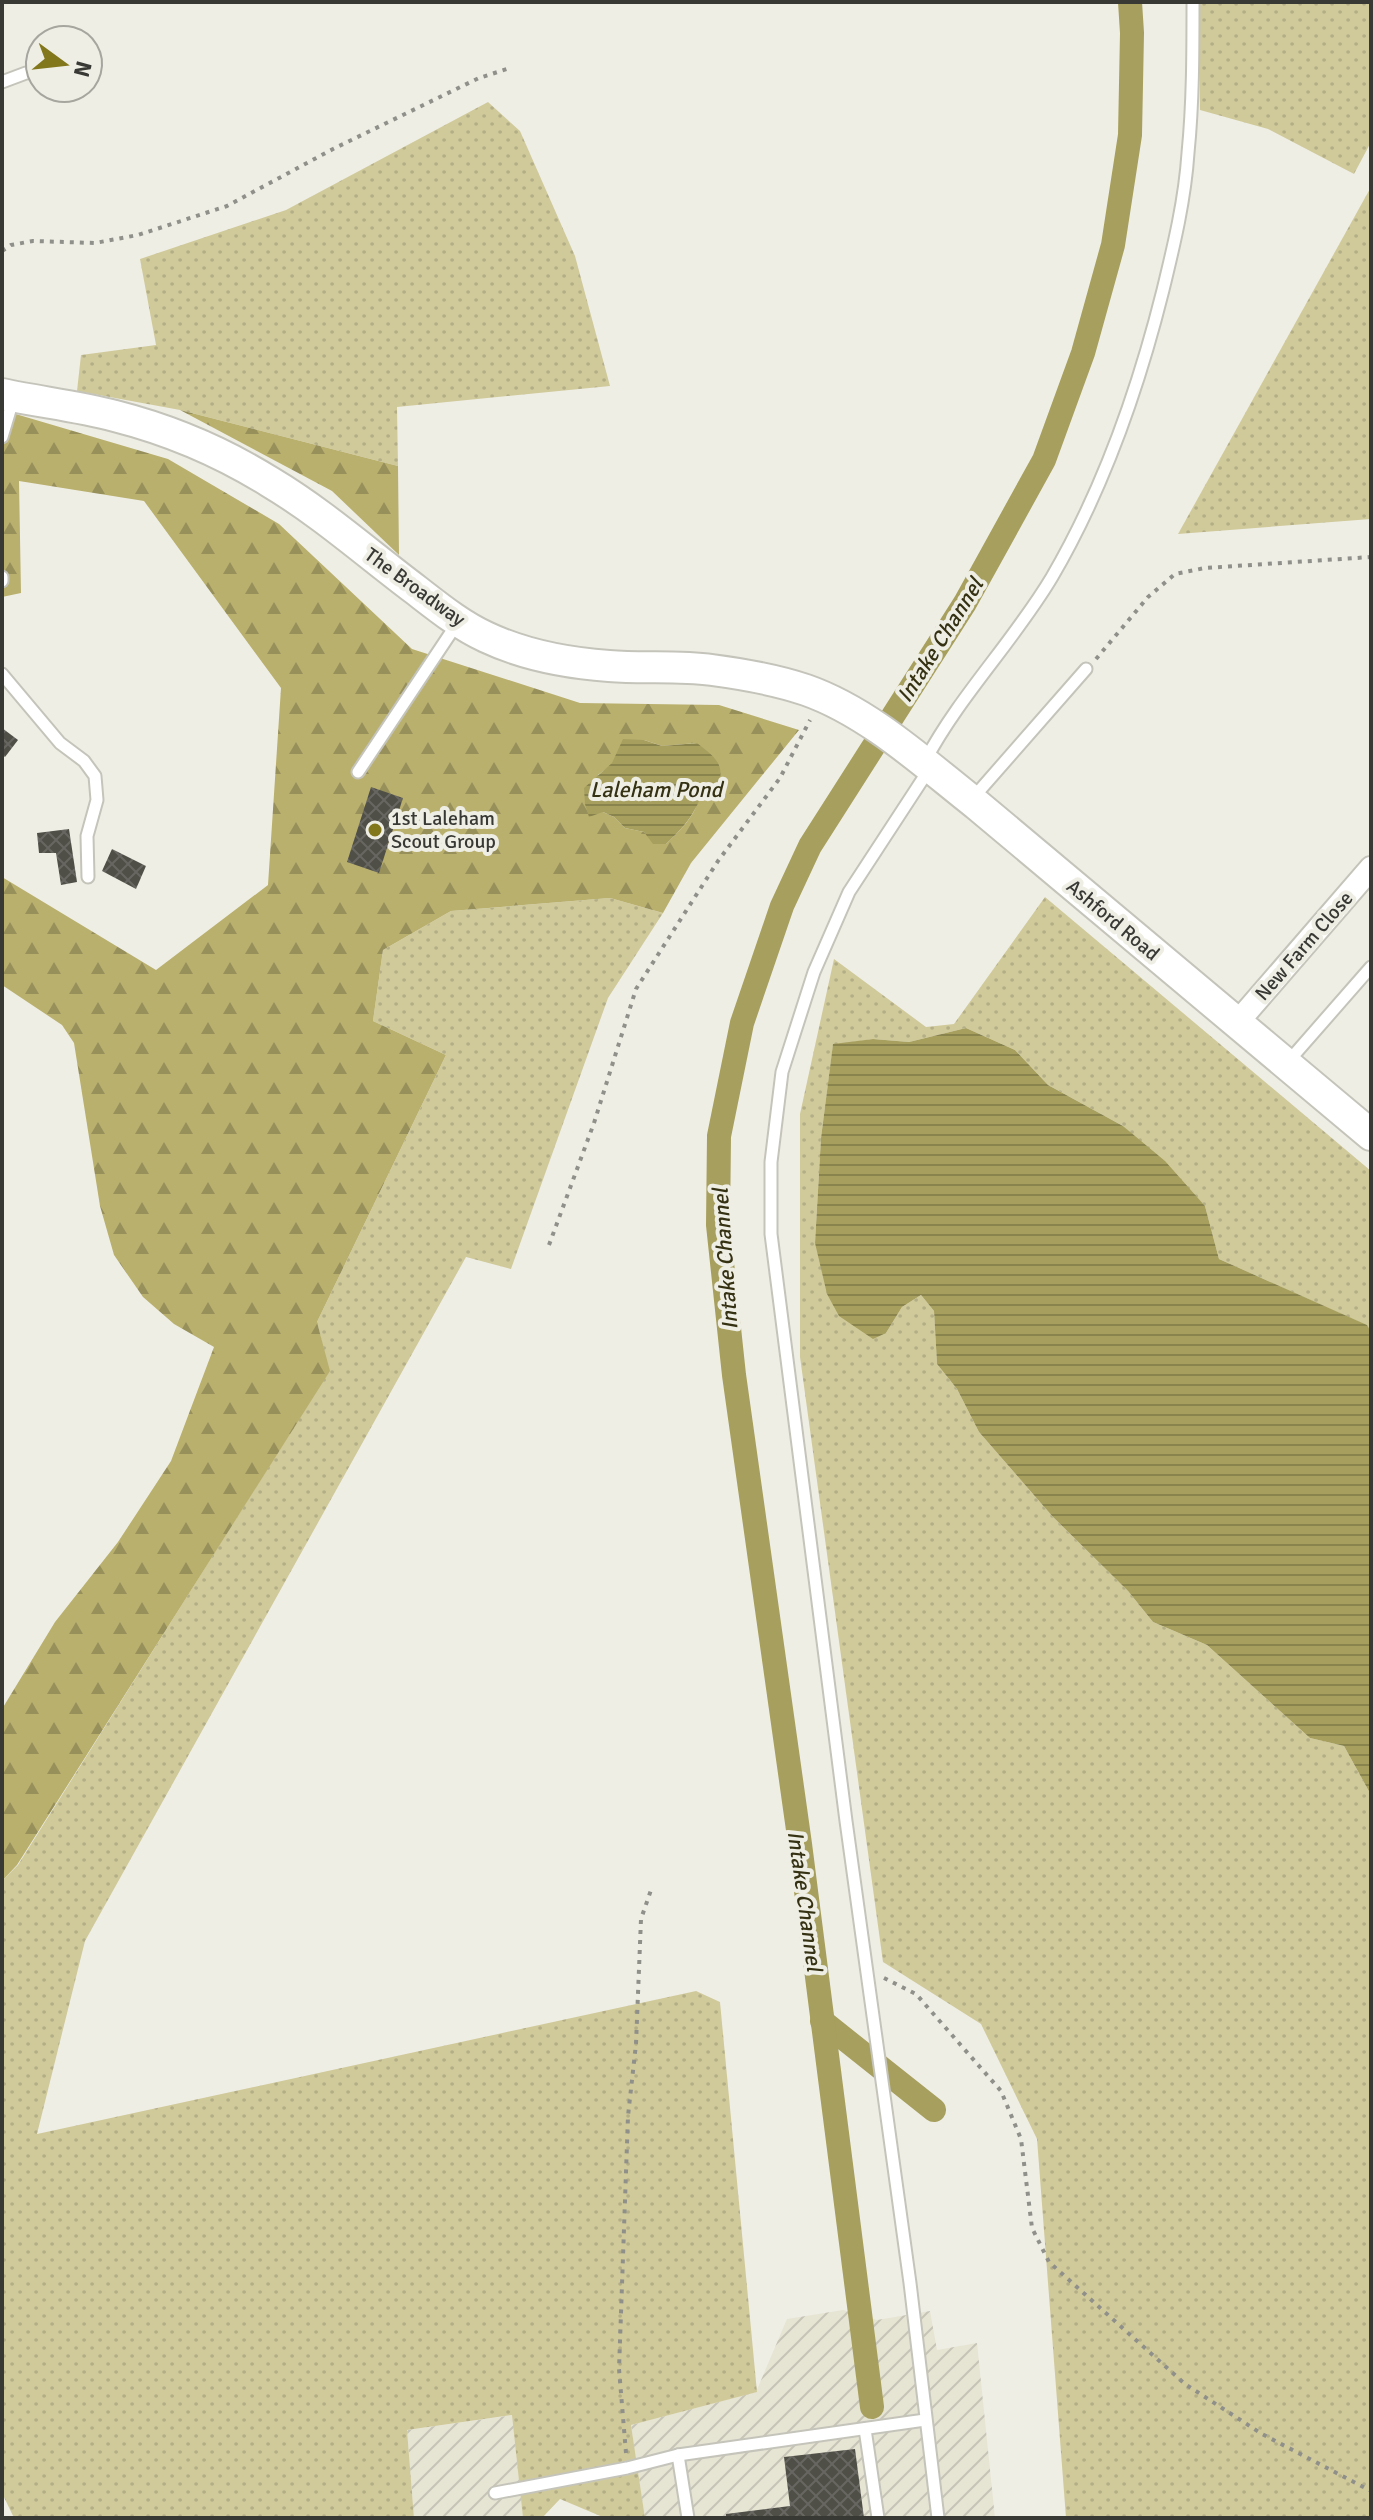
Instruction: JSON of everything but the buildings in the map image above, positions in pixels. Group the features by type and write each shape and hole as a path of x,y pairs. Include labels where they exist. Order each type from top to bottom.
{"main road":[{"name":"The Broadway","path":"8,396 112,415 209,448 271,482 319,515 458,621 485,637 521,651 611,667 711,670 806,690 851,711"},
{"name":"Ashford Road","path":"851,711 923,761 971,800 1371,1135"}],"street":[{"name":"New Farm Close","path":"1236,1024 1371,868"}],"lane":[{"path":"938,2518 910,2283 771,1234 771,1162 782,1072 814,972 849,892 941,731 1052,577 1096,491 1140,376 1169,263 1188,155 1193,2"},
{"path":"2,82 24,74"},
{"path":"2,437 8,396"},
{"path":"358,772 458,621"},
{"path":"971,800 1086,669"},
{"path":"2,674 60,743 84,761 95,776 97,800 87,836 88,877"},
{"path":"1286,1065 1371,967"},
{"path":"495,2493 678,2455 925,2420"},
{"path":"865,2429 878,2518"},
{"path":"678,2455 688,2518"}],"path":[{"path":"2,251 11,245 33,241 95,243 138,235 227,206 333,149 479,78 510,68"},
{"path":"1086,669 1107,649 1148,597 1175,574 1205,568 1371,557"},
{"path":"549,1245 594,1123 636,989 718,861 780,778 822,697"},
{"path":"627,2468 619,2369 628,2116 636,2044 641,1919 652,1887"},
{"path":"867,1968 916,1994 1001,2091 1021,2139 1032,2228 1049,2262 1185,2384 1262,2434 1371,2491"}],"shaded area":[{"path":"1199,2 1371,2 1371,142 1354,174 1268,129 1200,110"},
{"path":"488,102 520,131 575,256 610,386 397,407 398,466 180,410 77,391 81,355 156,345 140,259 286,210"},
{"path":"1371,187 1371,519 1178,534"},
{"path":"1045,897 1371,1171 1371,1332 1366,1325 1219,1259 1205,1206 1123,1126 1048,1085 1015,1050 966,1028 909,1042 873,1039 833,1045 821,1138 815,1243 886,1333 902,1307 921,1295 934,1311 937,1364 957,1389 979,1432 1053,1517 1128,1591 1153,1622 1207,1645 1310,1738 1344,1746 1371,1795 1371,2518 1066,2518 1037,2139 981,2024 883,1962 800,1357 800,1114 834,959 926,1027 954,1024"},
{"path":"610,898 663,913 608,998 511,1269 466,1257 85,1941 37,2134 696,1991 720,2002 757,2392 631,2425 645,2518 605,2518 560,2499 542,2518 523,2518 512,2415 407,2430 414,2518 14,2518 2,2493 2,1881 18,1865 329,1371 317,1322 446,1055 373,1021 383,950 451,911"},
{"path":"843,2310 877,2320 930,2311 937,2350 977,2343 995,2518 645,2518 631,2425 756,2392 787,2319"},
{"path":"513,2415 523,2518 414,2518 407,2430"}],"green space":[{"path":"2,410 168,459 279,524 412,649 580,703 719,705 799,730 691,863 663,913 610,898 451,911 383,950 373,1021 446,1055 317,1322 330,1371 17,1865 2,1881 2,1709 55,1622 118,1542 171,1461 214,1347 174,1324 143,1297 114,1255 100,1206 74,1043 62,1025 2,985 2,877 156,970 268,885 281,688 144,501 19,481 21,593 2,597","holes":["644,740 662,746 697,743 700,788 689,819 666,844 644,832 625,828 614,817 603,812 598,775"]},
{"path":"180,410 398,466 399,555 332,491"}],"water":[{"name":"Laleham Pond","path":"623,739 644,740 662,746 697,743 719,764 717,794 700,799 686,823 666,844 653,844 644,832 625,828 614,817 603,812 589,817 584,788 612,763"},
{"path":"966,1028 1015,1050 1048,1085 1123,1126 1165,1161 1205,1206 1219,1259 1367,1325 1371,1332 1371,1795 1344,1746 1310,1738 1207,1645 1153,1622 1128,1591 1053,1517 979,1432 957,1389 937,1364 934,1311 921,1295 902,1307 886,1333 873,1339 839,1316 827,1294 815,1243 821,1138 833,1044 873,1039 909,1042"}],"waterway":[{"name":"Intake Channel","path":"872,2407 800,1844 734,1375 718,1225 719,1136 742,1023 782,906 810,846 965,603 1044,460 1083,353 1113,245 1130,135 1130,2"},
{"path":"822,2021 934,2110"}],"place":[{"name":"1st Laleham Scout Group","path":"375,830"}]}
